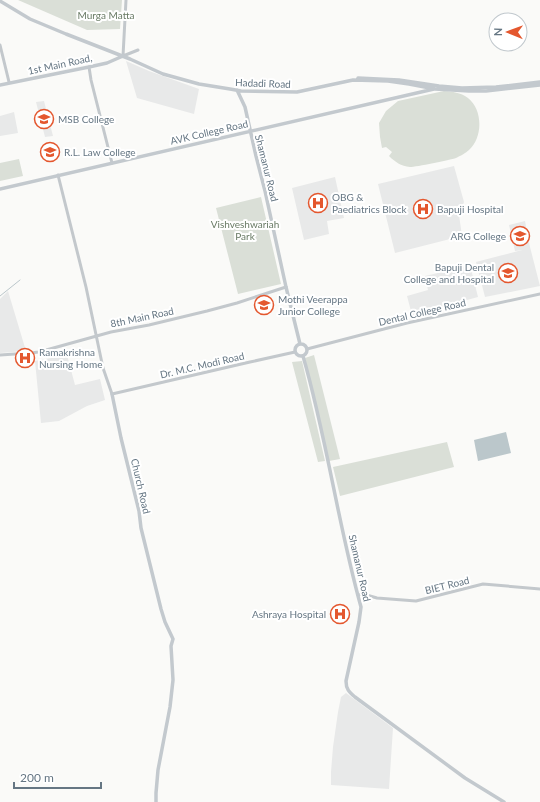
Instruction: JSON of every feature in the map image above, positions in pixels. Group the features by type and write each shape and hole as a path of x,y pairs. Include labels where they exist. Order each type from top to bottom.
{"main road":[{"name":"Hadadi Road","path":"0,1 30,19 123,56 163,74 199,84 237,90 297,92 353,80 388,81 424,85 435,89 469,91 486,91 540,83"},
{"name":"1st Main Road,","path":"0,85 89,67 123,56"},
{"path":"421,92 424,85 479,88 540,83"},
{"name":"AVK College Road","path":"0,188 435,89"},
{"name":"Shamanur Road","path":"237,90 245,107 300,344"},
{"path":"300,344 305,345 308,349 307,353 303,356 298,356 295,352 296,348 300,344"},
{"name":"Shamanur Road","path":"303,356 335,500 361,607 346,681 346,688 349,692 464,778 504,802"},
{"name":"Church Road","path":"112,394 139,511 141,528 161,609 173,639 171,646 172,680 170,706 158,770 156,802"}],"street":[{"path":"126,0 123,56 138,50"},
{"path":"0,45 9,82"},
{"path":"89,67 112,163"},
{"name":"Church Road","path":"58,175 97,336 103,368 112,394"},
{"name":"8th Main Road","path":"0,355 39,352 111,332 150,325 207,311 286,287"},
{"name":"Dental College Road","path":"308,349 407,323 540,294"},
{"name":"Dr. M.C. Modi Road","path":"112,394 295,352"},
{"name":"BIET Road","path":"358,595 363,594 377,598 416,601 483,584 540,589"}],"shaded area":[{"path":"126,61 199,89 194,114 137,98"},
{"name":"MSB College","path":"44,101 53,136 45,137 36,102"},
{"path":"14,112 18,133 0,136 0,116"},
{"name":"Bapuji Hospital","path":"454,166 464,202 459,215 462,236 395,253 378,184"},
{"name":"OBG & Paediatrics Block","path":"335,177 344,218 327,221 329,234 304,240 292,188"},
{"name":"Bapuji Dental College and Hospital","path":"525,221 540,286 485,297 476,262 522,250 515,251 509,225"},
{"path":"470,265 478,297 412,315 407,296 428,290 425,276"},
{"path":"8,291 26,351 0,353 0,299"},
{"path":"67,355 75,385 100,379 105,400 87,406 59,421 41,423 35,361"},
{"path":"506,432 511,453 478,461 474,440"},
{"path":"346,693 393,728 389,789 331,785 333,747 338,712 341,697"}],"green space":[{"name":"Murga Matta","path":"18,0 122,0 120,29 87,30"},
{"path":"444,91 465,96 473,103 479,116 479,131 474,145 456,158 426,165 410,167 396,162 389,156 392,152 386,147 382,148 379,123 386,111 398,101"},
{"path":"19,159 23,176 0,181 0,163"},
{"name":"Vishveshwariah Park","path":"261,197 281,284 238,294 216,208"},
{"path":"314,355 340,459 329,461 305,358"},
{"path":"302,361 325,461 318,462 292,362"},
{"path":"447,442 454,467 340,496 333,467"}],"waterway":[{"path":"0,296 20,280"}],"place":[{"name":"MSB College","path":"44,119"},
{"name":"R.L. Law College","path":"50,152"},
{"name":"OBG & Paediatrics Block","path":"318,203"},
{"name":"Bapuji Hospital","path":"423,209"},
{"name":"ARG College","path":"520,236"},
{"name":"Bapuji Dental College and Hospital","path":"508,273"},
{"name":"Mothi Veerappa Junior College","path":"264,305"},
{"name":"Ramakrishna Nursing Home","path":"25,358"},
{"name":"Ashraya Hospital","path":"340,614"}]}
